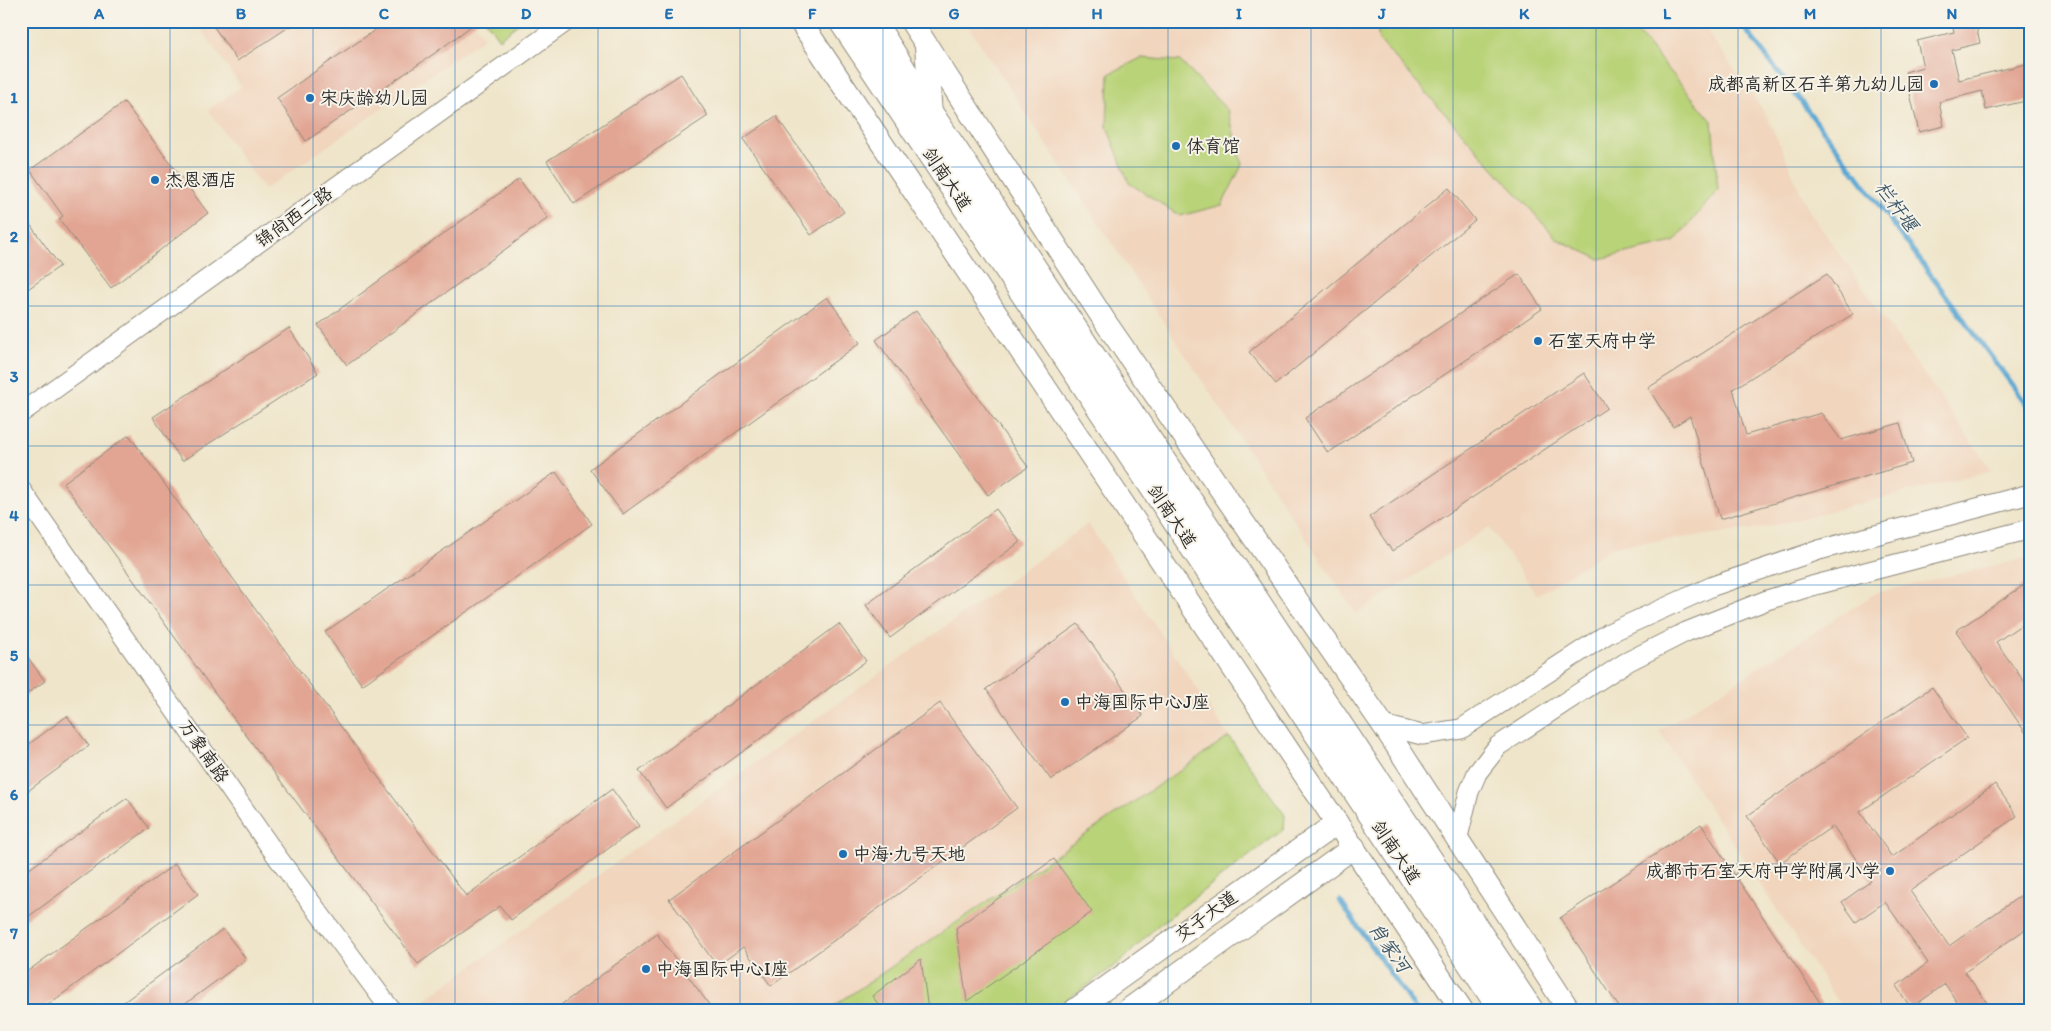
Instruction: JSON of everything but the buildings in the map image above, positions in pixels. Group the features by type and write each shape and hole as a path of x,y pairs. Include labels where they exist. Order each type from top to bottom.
{"highway":[{"name":"剑南大道","path":"842,21 1502,1010"},
{"name":"剑南大道","path":"872,21 931,115 1530,1010"}],"main road":[{"path":"800,21 1462,1010"},
{"path":"910,21 1106,323 1383,725 1569,1010"},
{"path":"925,43 931,115"},
{"name":"交子大道","path":"1075,1010 1337,823"},
{"name":"交子大道","path":"1128,1010 1354,847"},
{"path":"1553,987 1557,1010"}],"street":[{"name":"锦尚西二路","path":"21,413 567,21"},
{"name":"万象南路","path":"21,490 278,858 391,1010"},
{"path":"1383,725 1422,735 1461,730 1609,633 1712,586 1819,550 2030,494"},
{"path":"1457,841 1477,774 1498,746 1625,663 1686,632 1767,600 1812,586 2030,529"}],"shaded area":[{"name":"宋庆龄幼儿园","path":"196,21 473,21 484,38 264,190 208,110 241,87"},
{"name":"石室天府中学","path":"965,21 1700,21 1767,116 1809,211 1992,471 1763,528 1614,546 1537,595 1489,527 1356,614"},
{"path":"1088,524 1229,737 828,1010 415,1010 430,996"},
{"name":"成都市石室天府中学附属小学","path":"2030,557 2030,1010 1843,1010 1659,731 1876,593"}],"green space":[{"path":"486,21 522,21 499,39"},
{"path":"1376,21 1628,21 1712,121 1718,190 1674,242 1599,259 1557,239 1379,40"},
{"name":"体育馆","path":"1141,58 1180,61 1228,111 1242,165 1222,205 1180,216 1129,183 1107,127 1109,74"},
{"path":"1229,737 1285,815 1284,829 1156,927 1123,960 1052,1010 828,1010"}],"waterway":[{"name":"栏杆堰","path":"1739,21 1848,163 2030,409"},
{"name":"肖家河","path":"1340,901 1416,1010"}],"place":[{"name":"成都高新区石羊第九幼儿园","path":"1934,84"},
{"name":"宋庆龄幼儿园","path":"310,98"},
{"name":"体育馆","path":"1176,146"},
{"name":"杰恩酒店","path":"155,180"},
{"name":"石室天府中学","path":"1538,341"},
{"name":"中海国际中心J座","path":"1065,702"},
{"name":"中海·九号天地","path":"843,854"},
{"name":"成都市石室天府中学附属小学","path":"1890,871"},
{"name":"中海国际中心I座","path":"646,969"}]}
